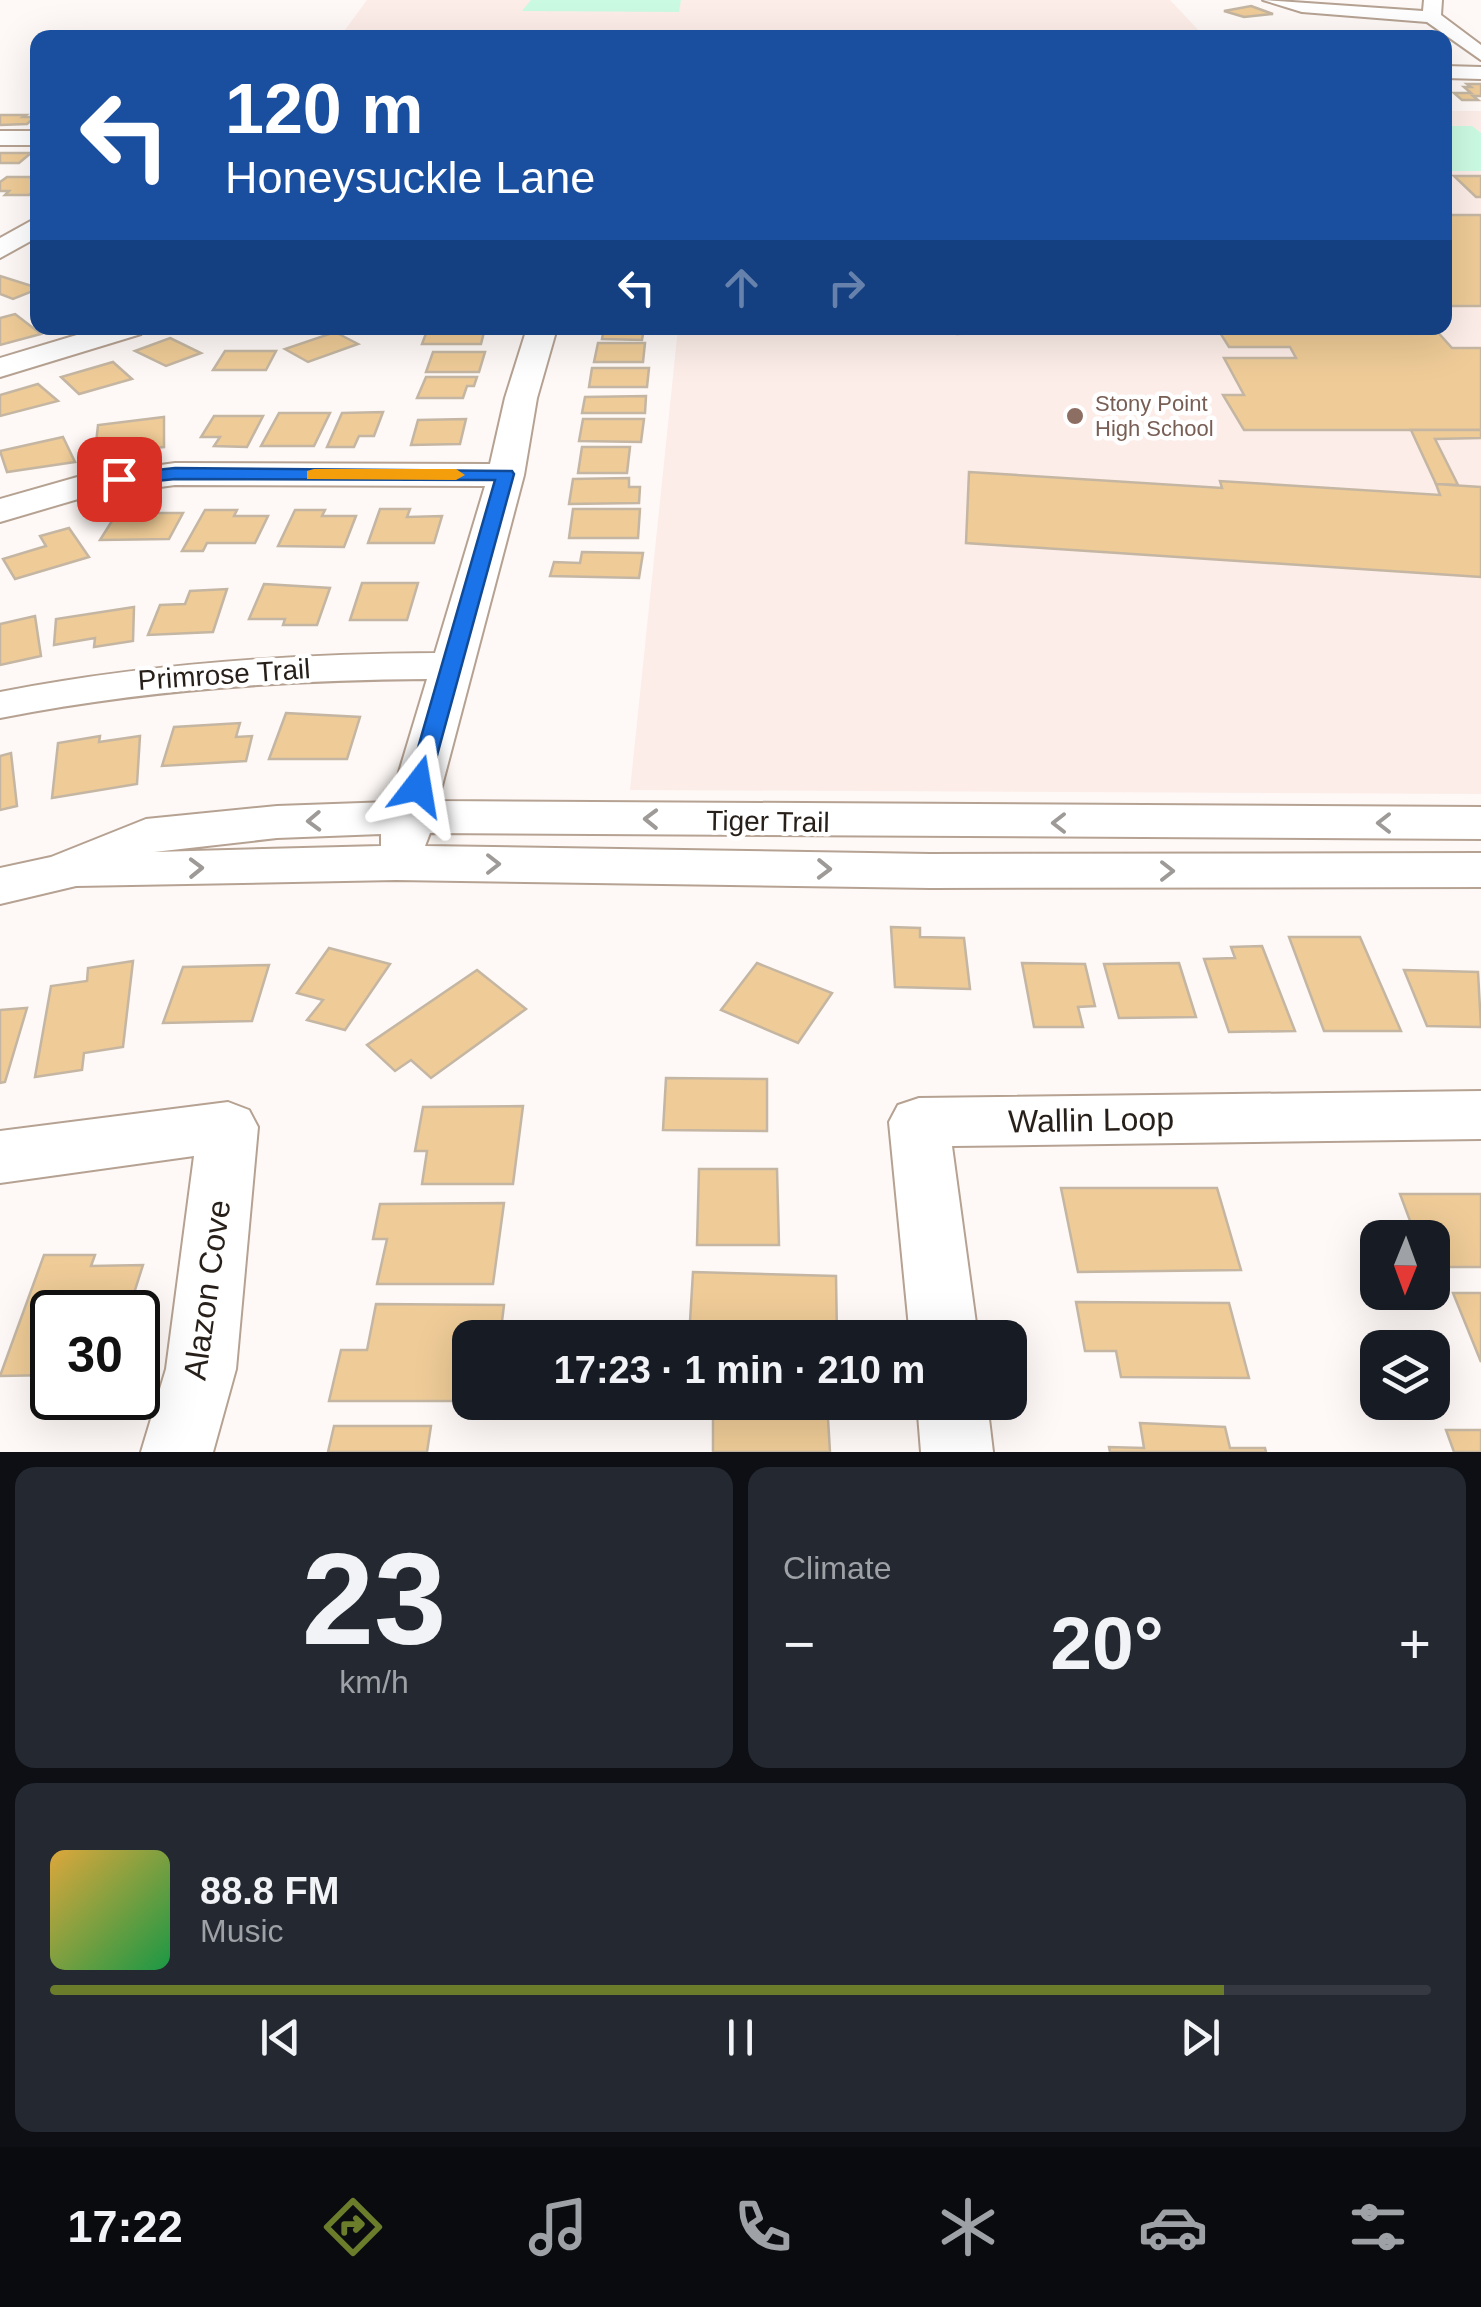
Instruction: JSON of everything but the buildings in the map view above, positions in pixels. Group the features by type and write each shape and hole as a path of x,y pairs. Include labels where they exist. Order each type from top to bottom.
{"street":[{"path":"1272,0 1302,7 1433,9 1481,54"},
{"path":"1452,72 1481,72"},
{"path":"0,138 30,138"},
{"path":"0,250 30,216"},
{"path":"0,368 107,335"},
{"path":"396,863 506,474 521,398 540,335"},
{"path":"0,512 81,487 175,474 506,474"},
{"name":"Primrose Trail","path":"0,705 108,684 232,669 451,666"},
{"name":"Tiger Trail","path":"0,886 63,872 146,836 277,822 411,816 1481,823"},
{"name":"Tiger Trail","path":"63,872 396,863 930,871 1481,870"},
{"name":"Wallin Loop","path":"942,1320 918,1122 1481,1114"},
{"name":"Alazon Cove","path":"0,1156 228,1127 201,1369 177,1452"},
{"path":"954,1420 958,1452"}],"shaded area":[{"path":"367,0 1170,0 1198,30 345,30"},
{"name":"Stony Point High School","path":"1452,111 1481,111 1481,794 630,790 677,335 1452,335"}],"green space":[{"path":"531,0 681,0 679,12 522,11"},
{"path":"1452,126 1472,126 1481,133 1481,171 1452,171"}],"slow traffic":[{"path":"314,475 456,475"}],"place":[{"name":"Stony Point High School","path":"1075,416"}],"route":[{"path":"119,479 175,474 506,474 418,786"}]}
